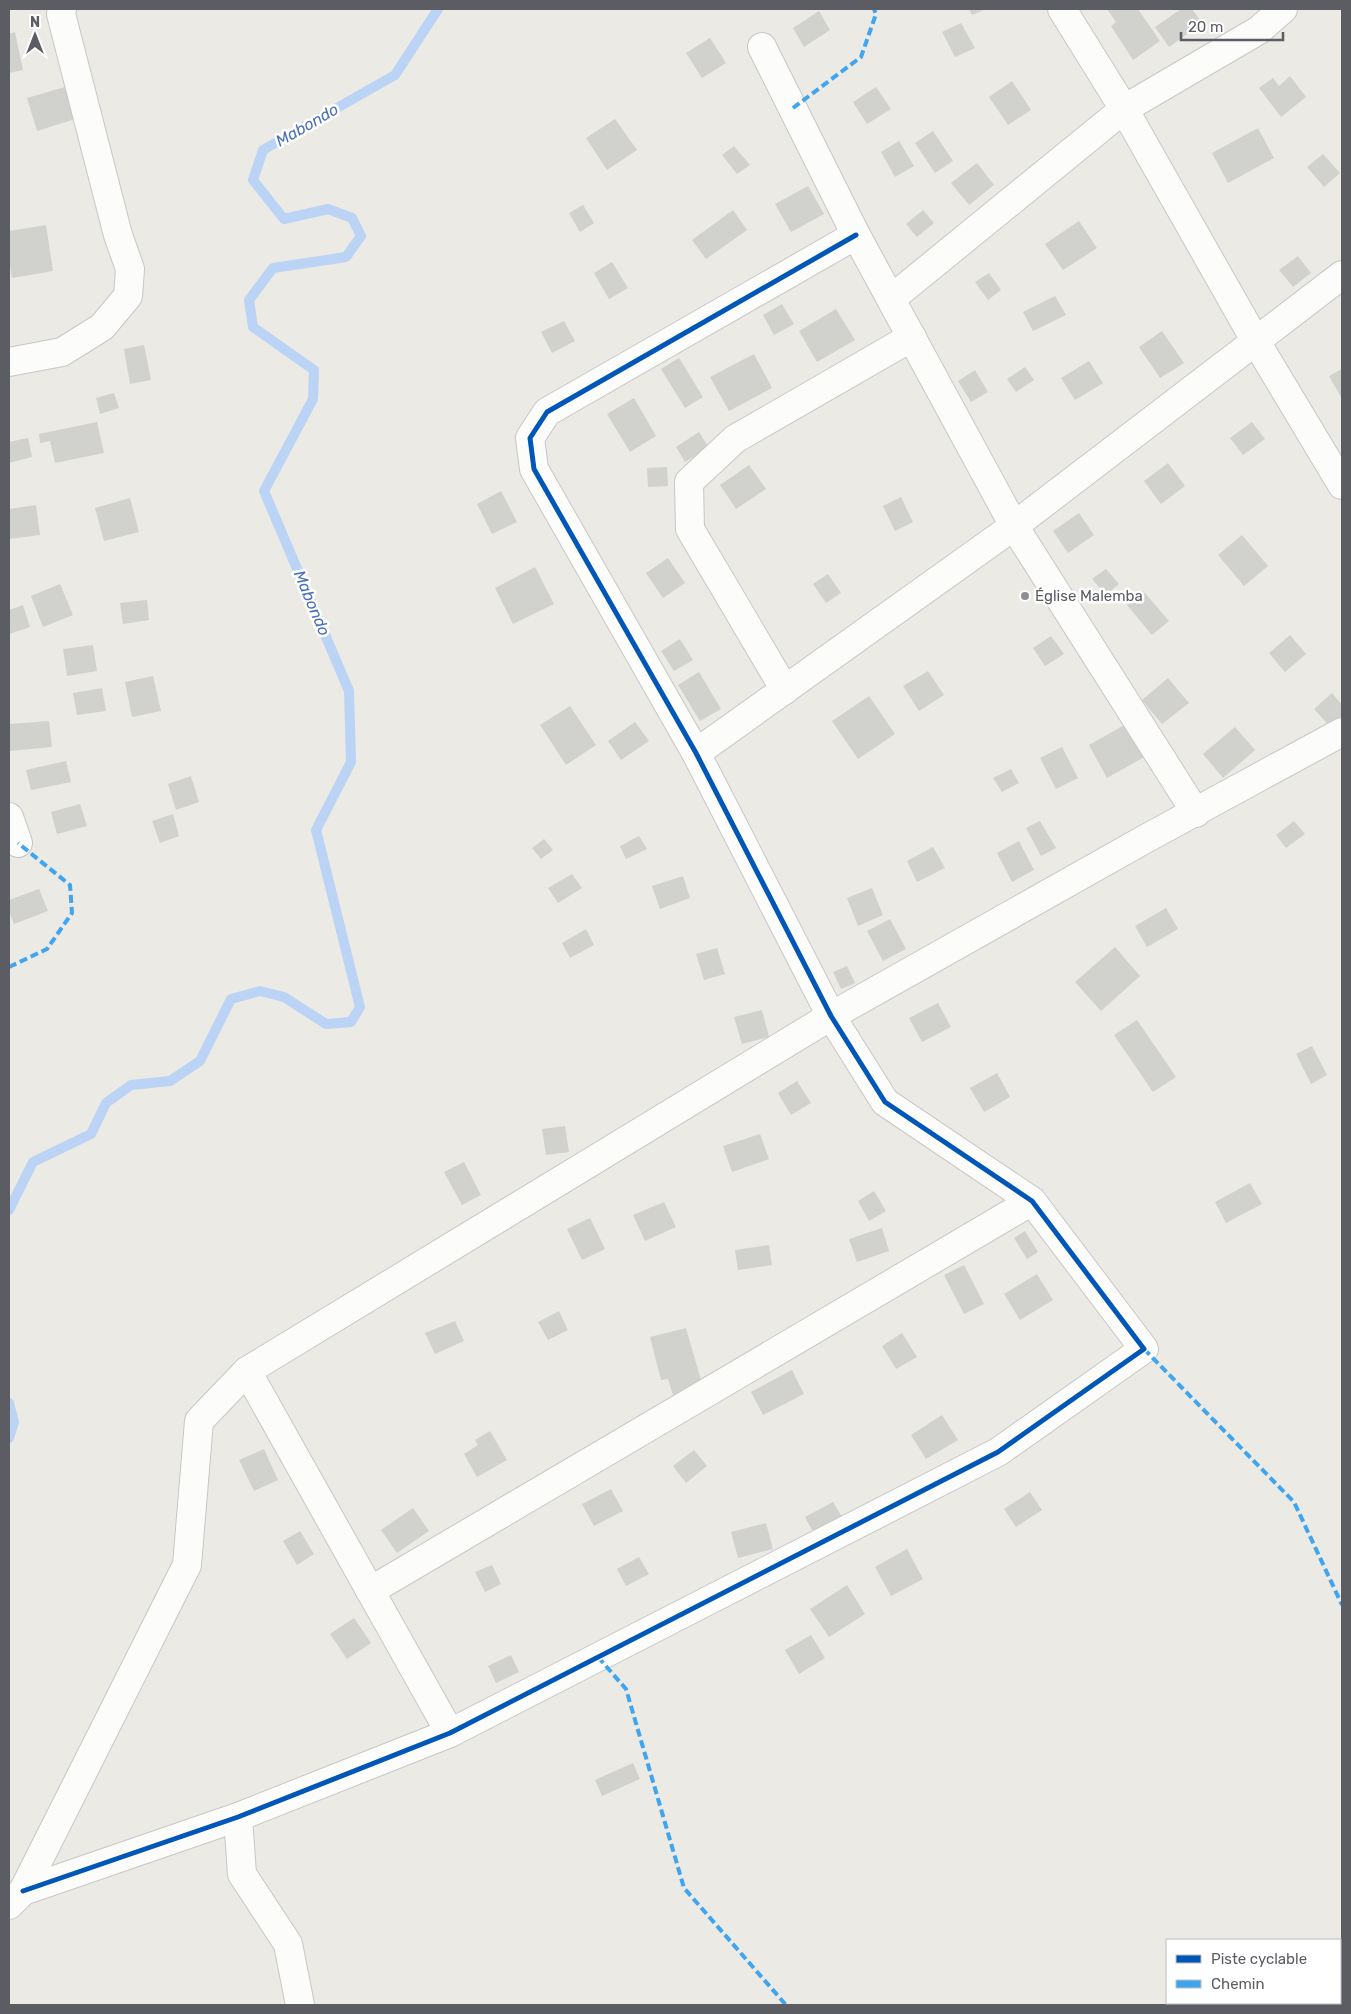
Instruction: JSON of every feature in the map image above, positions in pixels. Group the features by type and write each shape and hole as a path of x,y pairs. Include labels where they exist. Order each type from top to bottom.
{"street":[{"path":"9,362 62,352 102,327 128,296 130,268 115,225 61,14 62,9"},
{"path":"1062,9 1124,109 1255,340 1342,485"},
{"path":"891,299 1124,109 1259,30 1283,9"},
{"path":"762,46 856,235 1014,526 1196,813"},
{"path":"16,1898 238,1816 450,1734 998,1452 1144,1349 1032,1201 885,1102 831,1016 696,753 534,468 530,438 547,412 856,235"},
{"path":"696,753 1014,526 1255,340 1342,276"},
{"path":"785,690 690,529 688,482 736,439 912,337"},
{"path":"16,1898 187,1565 199,1421 247,1371 831,1016 1148,838 1342,732"},
{"path":"9,817 18,842"},
{"path":"370,1590 1032,1201"},
{"path":"247,1371 450,1734"},
{"path":"238,1816 242,1874 288,1944 300,2005"}],"building":[{"path":"969,9 986,9 972,15"},
{"path":"1107,9 1138,9 1160,41 1133,60 1111,26 1116,22"},
{"path":"1181,9 1192,9 1202,23 1169,47 1155,27"},
{"path":"819,11 830,30 804,47 793,28"},
{"path":"961,23 975,48 955,57 942,32"},
{"path":"15,32 23,70 9,73 9,34"},
{"path":"710,38 726,63 702,78 686,53"},
{"path":"1290,76 1306,97 1281,117 1259,88 1273,78 1279,86"},
{"path":"1012,81 1031,110 1008,125 989,97"},
{"path":"65,87 75,119 37,131 27,98"},
{"path":"876,87 891,109 867,124 853,102"},
{"path":"615,119 637,150 607,170 586,138"},
{"path":"1258,128 1274,158 1228,183 1212,153"},
{"path":"933,131 953,161 935,173 915,143"},
{"path":"899,141 914,166 895,177 881,152"},
{"path":"734,146 750,165 737,174 722,155"},
{"path":"1323,154 1340,173 1324,187 1307,167"},
{"path":"977,163 994,185 969,205 951,183"},
{"path":"808,186 824,214 791,232 775,204"},
{"path":"583,205 594,223 580,232 569,213"},
{"path":"733,210 747,230 706,259 692,240"},
{"path":"923,210 934,223 917,237 906,224"},
{"path":"1079,221 1097,248 1063,270 1045,244"},
{"path":"46,225 53,271 12,278 9,259 9,231"},
{"path":"1298,256 1311,273 1293,287 1279,270"},
{"path":"612,262 628,288 609,299 594,273"},
{"path":"989,273 1001,290 988,300 975,282"},
{"path":"1055,296 1066,315 1033,331 1023,312"},
{"path":"782,304 794,324 774,335 763,315"},
{"path":"836,309 855,340 817,362 799,331"},
{"path":"564,321 575,341 552,353 541,332"},
{"path":"1162,331 1184,363 1160,378 1139,347"},
{"path":"144,345 151,380 130,384 124,349"},
{"path":"754,354 772,388 729,411 710,377"},
{"path":"679,358 703,397 685,408 661,369"},
{"path":"1089,361 1103,383 1075,400 1061,378"},
{"path":"1025,367 1034,380 1016,392 1007,379"},
{"path":"1342,369 1342,399 1329,376"},
{"path":"975,370 988,392 971,402 958,381"},
{"path":"114,393 119,408 100,414 96,398"},
{"path":"634,398 656,436 630,452 607,414"},
{"path":"97,422 104,453 55,463 50,441 40,443 39,434"},
{"path":"1252,422 1265,439 1243,455 1230,438"},
{"path":"699,432 709,448 685,462 676,447"},
{"path":"28,438 32,457 9,463 9,442"},
{"path":"1168,463 1185,486 1161,504 1144,481"},
{"path":"749,465 766,489 736,509 720,485"},
{"path":"667,467 668,486 648,487 647,468"},
{"path":"501,491 517,522 492,534 477,504"},
{"path":"901,497 913,522 895,531 883,506"},
{"path":"130,498 139,532 104,541 95,508"},
{"path":"36,505 40,535 9,539 9,509"},
{"path":"1079,513 1094,535 1068,553 1053,531"},
{"path":"1242,535 1268,566 1244,586 1218,555"},
{"path":"668,558 685,583 663,598 646,573"},
{"path":"535,567 554,604 513,624 495,588"},
{"path":"1106,569 1119,584 1106,595 1092,579"},
{"path":"828,574 841,593 826,603 813,584"},
{"path":"60,584 73,615 43,627 31,596"},
{"path":"1143,591 1169,621 1152,635 1127,605"},
{"path":"147,600 149,620 123,624 120,603"},
{"path":"23,605 30,627 9,634 9,610"},
{"path":"1290,635 1306,654 1285,672 1269,653"},
{"path":"1051,636 1064,654 1045,666 1033,648"},
{"path":"680,639 693,660 674,671 661,651"},
{"path":"93,645 97,671 67,676 63,649"},
{"path":"928,671 944,695 919,711 903,686"},
{"path":"699,672 721,709 700,721 678,685"},
{"path":"153,676 161,711 132,717 125,682"},
{"path":"1168,678 1189,703 1162,724 1142,700"},
{"path":"102,688 106,711 77,715 73,693"},
{"path":"1332,693 1342,705 1342,724 1334,731 1314,709"},
{"path":"869,696 895,734 858,759 832,721"},
{"path":"570,706 596,745 566,765 540,725"},
{"path":"49,721 52,747 9,751 9,724"},
{"path":"635,722 649,741 621,760 608,741"},
{"path":"1128,723 1146,756 1107,778 1089,745"},
{"path":"1235,727 1255,750 1223,778 1203,754"},
{"path":"1062,747 1078,778 1056,789 1040,758"},
{"path":"66,761 71,782 31,790 26,770"},
{"path":"1011,769 1019,783 1002,792 993,778"},
{"path":"191,776 199,802 176,810 168,784"},
{"path":"80,804 87,826 57,834 51,812"},
{"path":"173,814 179,836 160,843 152,821"},
{"path":"1040,821 1056,848 1041,856 1026,828"},
{"path":"1294,821 1305,834 1286,848 1276,835"},
{"path":"639,836 647,849 626,859 620,846"},
{"path":"544,839 553,850 541,859 532,848"},
{"path":"1019,841 1034,870 1012,882 997,853"},
{"path":"933,847 945,868 917,882 907,861"},
{"path":"572,874 582,888 558,903 548,888"},
{"path":"683,876 690,898 660,909 652,886"},
{"path":"872,888 883,915 858,926 847,898"},
{"path":"39,889 48,911 14,924 9,911 9,900"},
{"path":"1166,908 1178,929 1147,947 1135,926"},
{"path":"890,919 906,949 883,961 867,931"},
{"path":"586,929 594,945 570,958 562,943"},
{"path":"1115,947 1140,976 1101,1011 1075,982"},
{"path":"717,948 725,974 704,980 696,954"},
{"path":"847,966 855,983 841,989 833,972"},
{"path":"938,1003 951,1027 922,1042 909,1018"},
{"path":"762,1010 769,1037 742,1044 734,1017"},
{"path":"1137,1020 1176,1077 1153,1092 1114,1035"},
{"path":"1312,1046 1327,1075 1311,1084 1296,1054"},
{"path":"997,1073 1010,1097 984,1112 970,1088"},
{"path":"797,1081 811,1103 791,1115 778,1093"},
{"path":"565,1126 569,1152 546,1155 542,1129"},
{"path":"760,1134 769,1159 732,1172 723,1146"},
{"path":"464,1162 481,1195 462,1205 444,1172"},
{"path":"1250,1183 1262,1204 1226,1223 1215,1202"},
{"path":"874,1191 886,1211 869,1221 858,1201"},
{"path":"664,1202 676,1227 645,1241 633,1215"},
{"path":"590,1218 605,1249 582,1260 567,1229"},
{"path":"882,1228 889,1251 857,1262 849,1239"},
{"path":"1025,1231 1038,1252 1027,1259 1014,1238"},
{"path":"769,1245 772,1265 738,1270 735,1250"},
{"path":"964,1265 984,1304 964,1314 944,1275"},
{"path":"1037,1274 1053,1300 1020,1320 1004,1294"},
{"path":"559,1311 568,1330 548,1340 538,1322"},
{"path":"455,1321 464,1341 435,1354 425,1333"},
{"path":"686,1328 703,1387 673,1395 668,1379 661,1380 650,1337"},
{"path":"902,1333 917,1357 896,1369 882,1346"},
{"path":"792,1370 804,1394 763,1415 751,1392"},
{"path":"942,1415 958,1440 926,1459 911,1435"},
{"path":"490,1431 507,1460 477,1477 464,1454 478,1445 475,1440"},
{"path":"264,1449 278,1480 254,1491 239,1460"},
{"path":"694,1450 707,1466 686,1483 673,1466"},
{"path":"611,1489 623,1511 594,1526 582,1504"},
{"path":"1030,1492 1042,1510 1016,1527 1004,1509"},
{"path":"833,1502 842,1517 813,1532 805,1517"},
{"path":"413,1508 429,1531 397,1553 381,1530"},
{"path":"766,1523 773,1549 738,1558 731,1532"},
{"path":"300,1531 314,1554 297,1565 283,1541"},
{"path":"907,1549 923,1579 891,1596 875,1567"},
{"path":"639,1557 649,1574 626,1586 617,1569"},
{"path":"492,1565 501,1584 485,1592 475,1572"},
{"path":"847,1585 865,1614 829,1637 810,1609"},
{"path":"354,1618 371,1643 347,1659 330,1634"},
{"path":"811,1635 825,1658 799,1674 785,1650"},
{"path":"511,1655 519,1672 496,1683 488,1666"},
{"path":"633,1763 640,1779 602,1796 595,1780"}],"waterway":[{"name":"Mabondo","path":"9,1210 33,1162 91,1134 106,1103 131,1085 170,1081 200,1061 231,999 260,991 284,997 326,1024 351,1022 360,1007 316,830 351,762 349,691 264,491 313,399 314,370 253,327 249,300 273,268 346,257 361,236 352,218 328,209 284,219 253,180 263,150 395,75 438,9"},
{"name":"Mabondo","path":"9,1403 14,1422 9,1438"}],"marked path":[{"path":"793,108 861,57 876,14 874,9"},
{"path":"9,967 47,949 72,913 70,885 18,843"},
{"path":"1144,1349 1294,1502 1342,1605"},
{"path":"598,1657 626,1689 684,1888 786,2005"}],"cycle path":[{"path":"23,1891 238,1817 450,1733 998,1452 1144,1349 1032,1201 885,1102 831,1016 696,753 534,469 530,438 547,412 856,235"}],"place":[{"name":"Église Malemba","path":"1025,596"}]}
